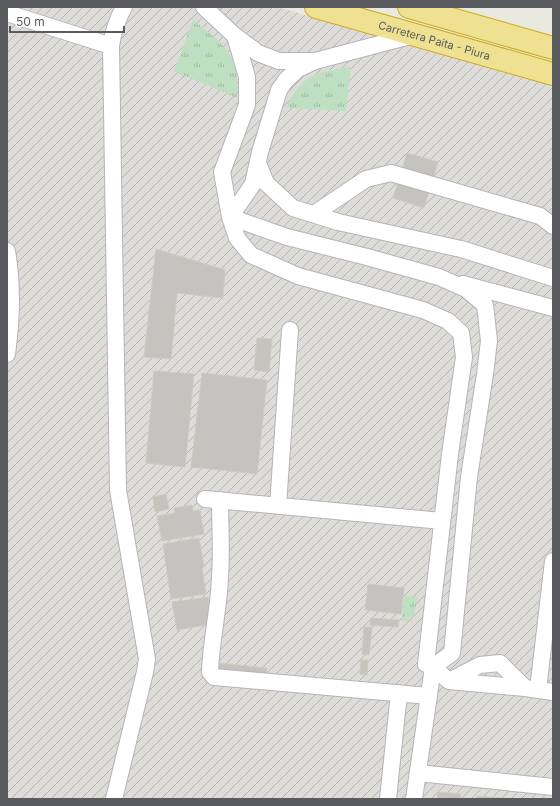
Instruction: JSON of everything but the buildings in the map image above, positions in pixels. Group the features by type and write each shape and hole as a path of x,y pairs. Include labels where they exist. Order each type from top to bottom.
{"highway":[{"name":"Carretera Paita - Piura","path":"316,7 553,74"},
{"path":"409,7 553,48"}],"lane":[{"path":"114,799 146,672 147,659 118,490 111,46 112,33 124,7"},
{"path":"204,8 235,36 258,53 278,61 315,61"},
{"path":"7,13 111,46"},
{"path":"230,217 254,184 260,152 279,90 286,80 298,69 315,61 414,35"},
{"path":"235,36 247,77 247,105 222,172 230,217 236,238 251,255 298,276 423,310 448,321 461,333 464,357 450,454 426,664 433,667 449,681 539,690"},
{"path":"258,163 266,183 293,208 338,222 461,249 553,278"},
{"path":"314,214 366,179 391,174 540,216 553,226"},
{"path":"230,217 287,236 367,256 430,275 553,308"},
{"path":"7,251 11,275 11,320 7,354"},
{"path":"414,799 433,667 452,653 469,477 489,341 485,305 466,289 430,275"},
{"path":"278,506 290,330"},
{"path":"429,696 214,677 210,672 211,649 216,624 220,577 213,500 442,521"},
{"path":"539,690 549,640 553,561"},
{"path":"449,681 480,665 500,663 539,690"},
{"path":"388,799 399,693"},
{"path":"418,773 553,787"}],"shaded area":[{"path":"7,7 277,7 553,86 553,799 7,799"}],"green space":[{"path":"193,20 213,36 228,52 236,71 237,98 174,71"},
{"path":"351,67 346,111 286,108 298,88 311,77 329,70"},
{"path":"404,596 417,597 414,617 409,617 408,621 402,621"}]}
